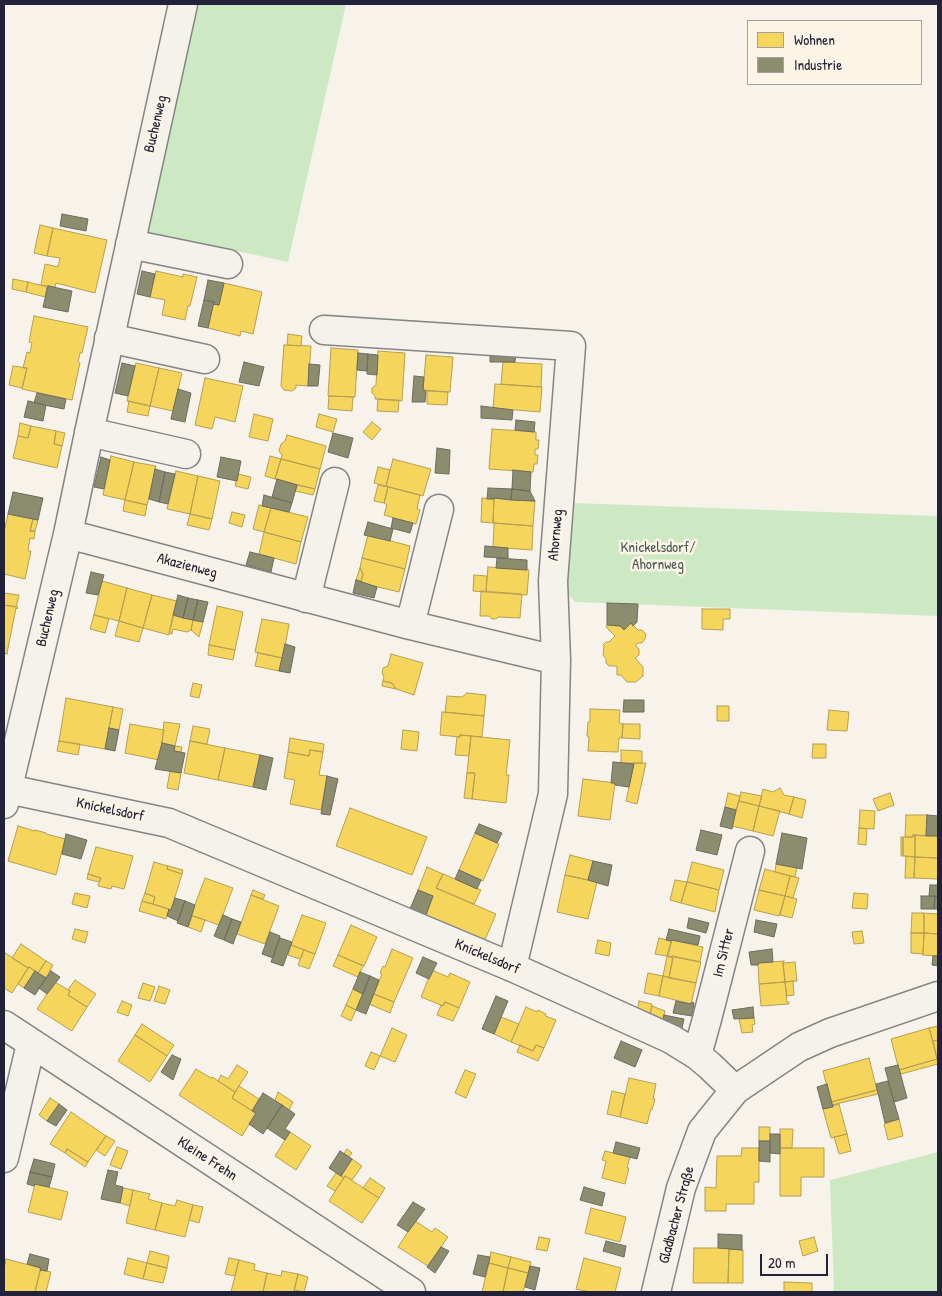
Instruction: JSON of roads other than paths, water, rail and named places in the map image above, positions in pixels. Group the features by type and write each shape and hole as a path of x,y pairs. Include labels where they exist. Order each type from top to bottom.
{"street":[{"name":"Buchenweg","path":"6,796 68,534 183,4"},
{"path":"130,244 228,264"},
{"name":"Ahornweg","path":"324,330 571,346 553,581 556,660 553,794 512,967"},
{"path":"109,338 205,358"},
{"path":"89,432 186,454"},
{"path":"306,598 335,482"},
{"path":"410,625 439,509"},
{"name":"Akazienweg","path":"68,534 410,625 556,660"},
{"name":"Knickelsdorf","path":"6,796 169,822 512,967 671,1039 697,1055 735,1090"},
{"name":"Im Sitter","path":"697,1055 750,851"},
{"path":"735,1090 799,1047 830,1033 938,996"},
{"name":"Kleine Frehn","path":"4,1025 411,1292"},
{"path":"4,1158 31,1044"},
{"name":"Gladbacher Straße","path":"656,1292 681,1188 702,1132 735,1090"}],"park label":[{"name":"Knickelsdorf/ Ahornweg","path":"658,556"}]}
